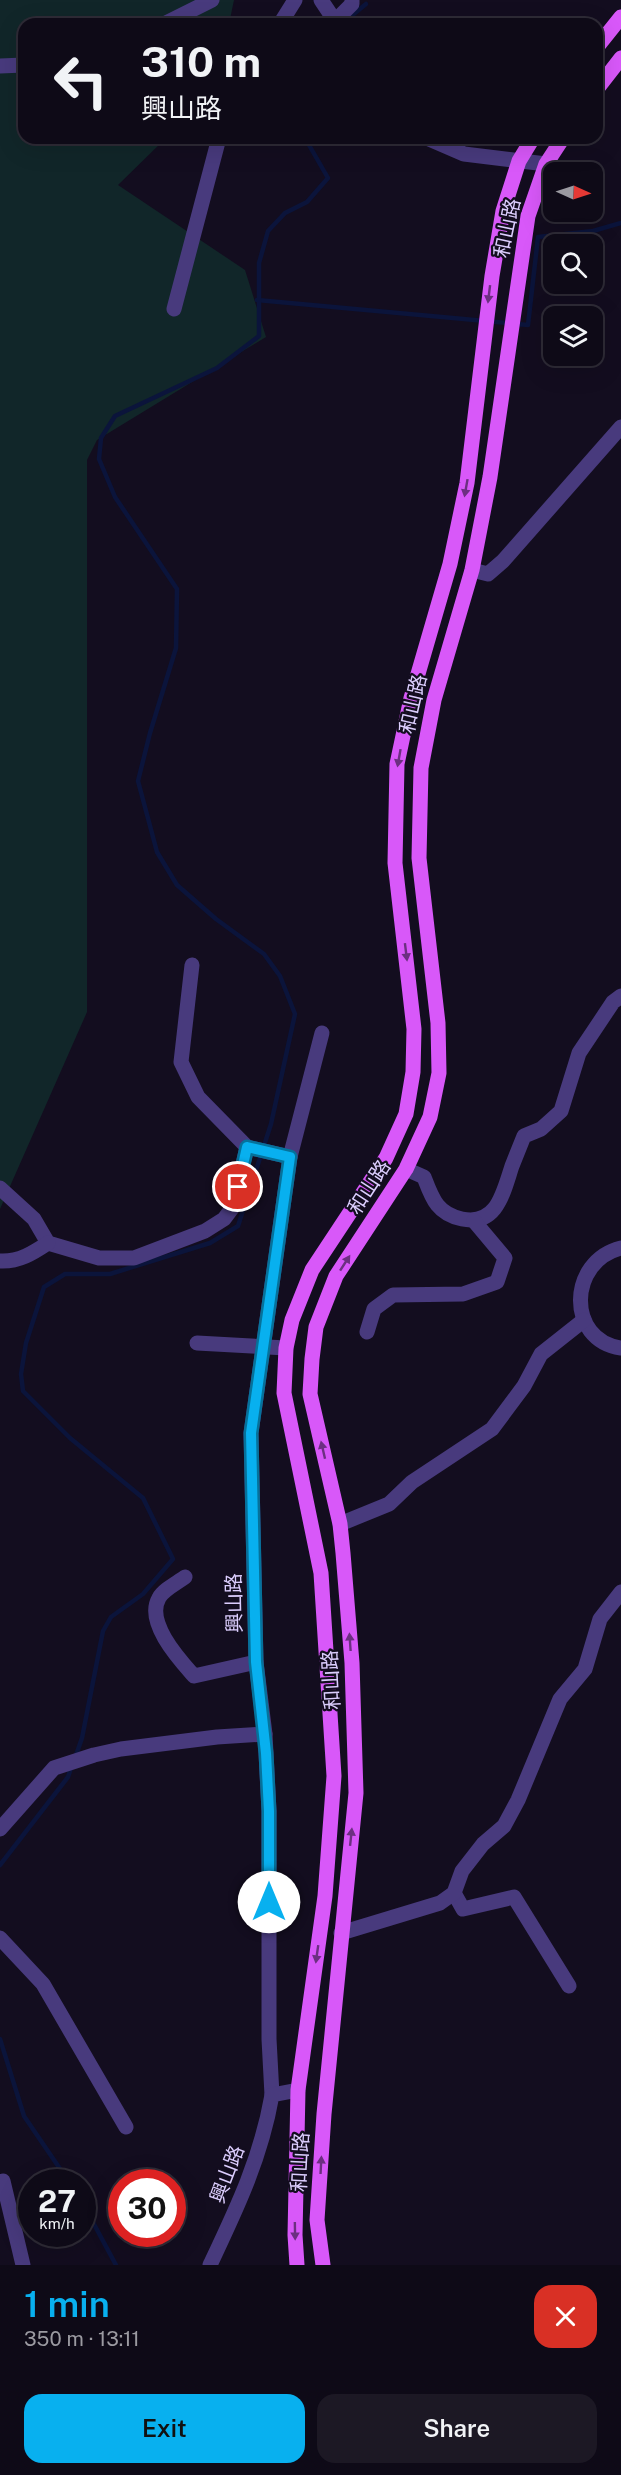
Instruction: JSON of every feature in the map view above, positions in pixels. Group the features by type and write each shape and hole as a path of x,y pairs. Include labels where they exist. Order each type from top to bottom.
{"main road":[{"path":"603,40 621,17"},
{"path":"603,81 621,58"},
{"name":"和山路","path":"297,2265 295,2235 298,2090 325,1896 334,1776 321,1574 284,1393 286,1347 292,1320 312,1270 386,1158 406,1114 413,1072 414,1029 395,862 397,764 411,698 450,564 467,483 492,276 503,211 519,161 529,144"},
{"name":"和山路","path":"547,162 559,144"},
{"name":"和山路","path":"323,2265 318,2208 324,2114 356,1792 352,1663 340,1524 310,1394 312,1359 316,1327 336,1276 406,1169 430,1117 439,1073 438,1023 419,858 421,768 434,700 472,570 490,477 528,216 543,173"}],"street":[{"path":"176,18 212,0"},
{"path":"284,18 295,0"},
{"path":"321,0 333,18"},
{"path":"339,18 353,1"},
{"path":"0,66 18,65"},
{"path":"174,309 217,144"},
{"path":"441,144 464,154 543,164"},
{"path":"472,570 488,574 503,561 621,427"},
{"path":"192,965 181,1062 198,1097 247,1147 290,1157"},
{"path":"406,1169 424,1177 435,1205 456,1218 474,1221 490,1214 503,1195 524,1136 541,1129 561,1111 579,1053 613,1002 621,996"},
{"name":"興山路","path":"210,2265 240,2200 258,2152 265,2132 272,2095 269,2039 269,1811 265,1734 256,1662 251,1433 290,1157 322,1033"},
{"path":"0,1188 34,1219 48,1243 99,1258 134,1258 206,1231 224,1219 233,1207 247,1147"},
{"path":"367,1332 374,1309 393,1295 463,1294 498,1282 505,1258 474,1221"},
{"path":"0,1261 10,1262 31,1255 48,1243"},
{"path":"621,1248 609,1251 593,1263 582,1280 579,1300 584,1320 596,1337 613,1347 621,1348"},
{"path":"340,1524 389,1504 412,1482 492,1429 524,1386 541,1354 584,1320"},
{"path":"197,1343 286,1347"},
{"path":"185,1577 159,1598 155,1617 174,1654 194,1676 256,1662"},
{"path":"341,1933 440,1903 454,1893 462,1871 483,1844 504,1826 518,1800 560,1699 585,1669 600,1619 621,1592"},
{"path":"2,1819 54,1768 94,1755 121,1749 218,1737 265,1734"},
{"path":"454,1893 463,1909 514,1897 569,1986"},
{"path":"0,1938 43,1984 126,2127"},
{"path":"272,2095 298,2090"},
{"path":"3,2181 23,2265"}],"green space":[{"path":"0,0 234,0 230,18 18,18 18,144 160,144 118,185 245,270 266,337 97,440 87,460 87,1012 0,1209"}],"waterway":[{"path":"349,18 366,4"},
{"path":"75,1758 82,1738 103,1631 111,1617 143,1594 173,1559 143,1498 70,1438 23,1391 21,1374 26,1343 44,1287 65,1274 110,1274 210,1243 238,1226 271,1124 295,1014 280,976 264,954 216,919 177,885 157,852 138,781 176,648 177,589 115,497 99,459 101,438 115,416 217,368 259,336 259,263 268,231 285,213 307,202 328,178 308,144"},
{"path":"257,300 528,325 538,237 593,231 621,223"},
{"path":"0,1865 68,1777 72,1765"},
{"path":"0,2039 24,2116 60,2169"},
{"path":"96,2228 116,2265"}],"route":[{"path":"238,1187 247,1147 290,1157 251,1433 256,1662 265,1734 269,1811 269,1902"}]}
